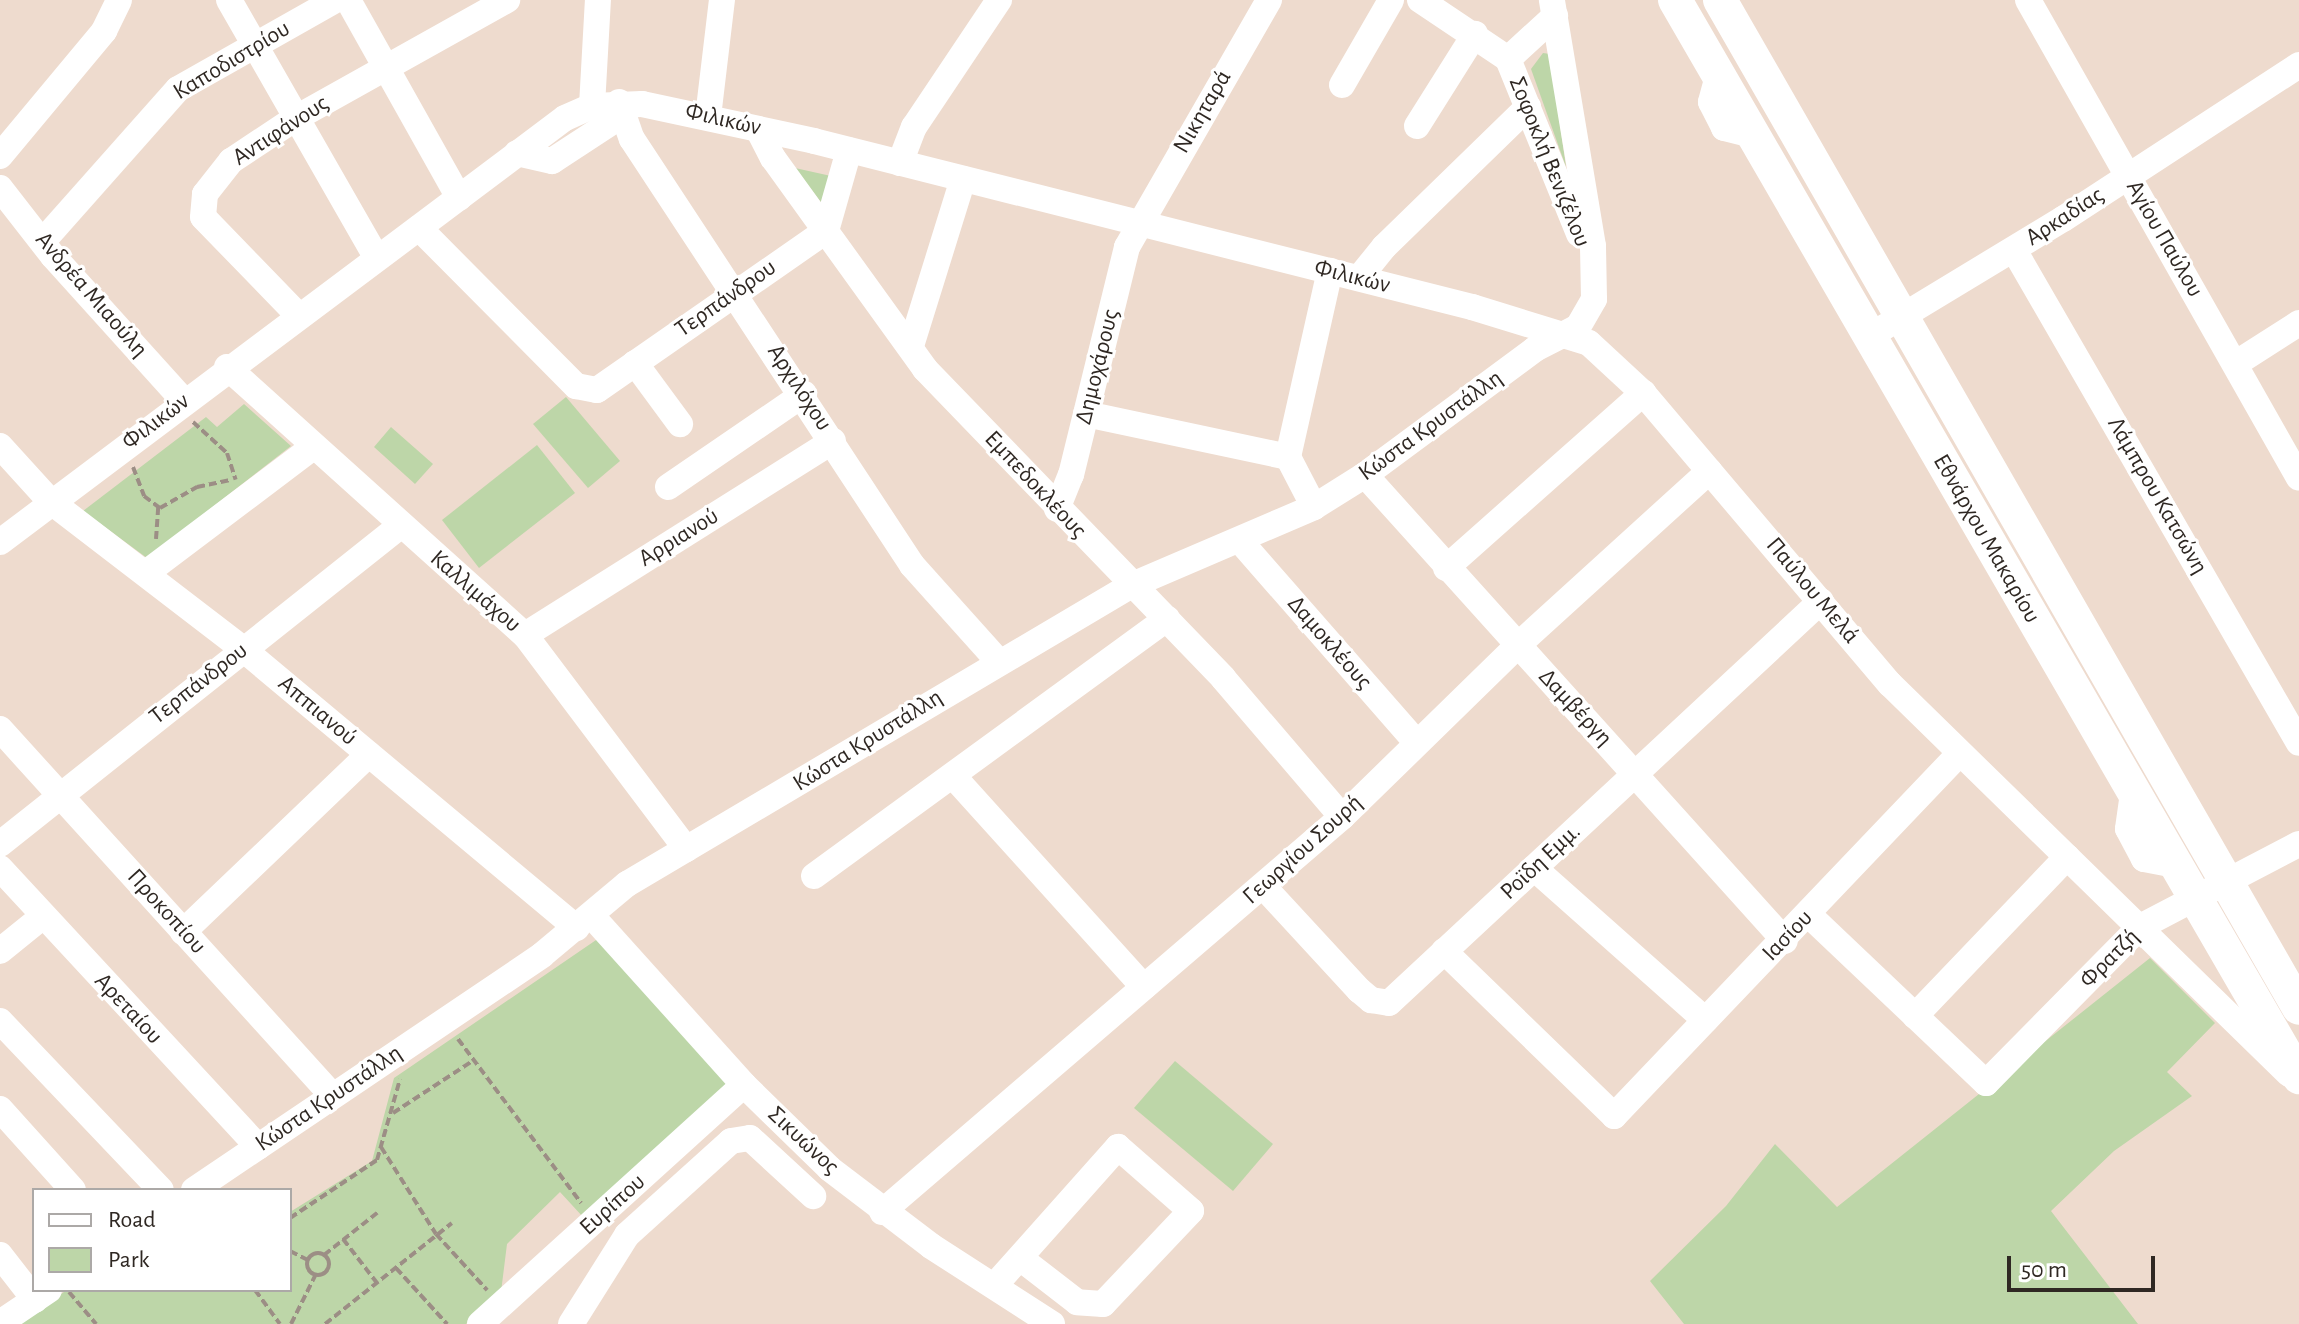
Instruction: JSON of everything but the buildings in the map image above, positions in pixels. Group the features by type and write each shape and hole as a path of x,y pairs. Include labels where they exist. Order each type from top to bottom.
{"main road":[{"name":"Εθνάρχου Μακαρίου","path":"1675,0 1757,136 1868,337 2299,1077"},
{"name":"Εθνάρχου Μακαρίου","path":"1720,0 2299,1008"}],"street":[{"path":"0,156 104,31 119,0"},
{"path":"229,0 377,258"},
{"name":"Καποδιστρίου","path":"43,241 178,89 335,0"},
{"path":"348,0 388,66 459,198"},
{"name":"Αντιφάνους","path":"298,315 203,217 205,194 231,161 296,118 507,0"},
{"path":"592,106 598,0"},
{"path":"708,117 722,0"},
{"path":"900,163 914,127 999,0"},
{"name":"Νικηταρά","path":"1137,224 1269,0"},
{"path":"1342,85 1391,0"},
{"name":"Σοφοκλή Βενιζέλου","path":"1420,0 1508,59 1594,275"},
{"name":"Αγίου Παύλου","path":"2028,0 2299,478"},
{"path":"1508,59 1554,8"},
{"path":"1554,8 1594,275 1588,316 1565,334"},
{"path":"1417,126 1475,34"},
{"name":"Αρκαδίας","path":"1868,337 2014,250 2299,65"},
{"name":"Φιλικών","path":"0,542 227,367 517,153 565,118 592,106 708,117 849,150 1359,278 1565,334"},
{"path":"1359,278 1384,247 1528,107"},
{"path":"517,153 552,161 620,109"},
{"name":"Αρχιλόχου","path":"620,109 912,565 998,661"},
{"name":"Εμπεδοκλέους","path":"758,129 773,158 925,369 1130,586 1167,619 1342,817"},
{"path":"826,231 849,150"},
{"path":"911,346 963,179"},
{"name":"Ανδρέα Μιαούλη","path":"0,188 179,405"},
{"name":"Δημοχάρους","path":"1057,509 1137,224"},
{"name":"Τερπάνδρου","path":"419,228 585,391 597,390 736,290 826,231"},
{"name":"Λάμπρου Κατσώνη","path":"2014,250 2299,743"},
{"path":"1314,507 1288,457 1330,271"},
{"path":"2235,364 2299,323"},
{"name":"Παύλου Μελά","path":"1565,334 1607,356 1643,393 1890,684 2299,1083"},
{"name":"Κώστα Κρυστάλλη","path":"197,1188 584,921 627,884 998,661 1130,586 1241,542 1314,507 1365,475 1535,349 1565,334"},
{"path":"635,363 680,424"},
{"name":"Καλλιμάχου","path":"227,367 400,526 525,635 686,849"},
{"path":"1446,568 1643,393"},
{"path":"668,487 804,394"},
{"path":"1086,414 1288,457"},
{"name":"Αρριανού","path":"525,635 833,441"},
{"name":"Αππιανού","path":"0,446 50,501 153,567 243,649 369,754 584,921"},
{"path":"153,567 238,490 313,447"},
{"name":"Γεωργίου Σουρή","path":"882,1212 1342,817 1517,646 1709,471"},
{"name":"Δαμβέργη","path":"1365,475 1785,941"},
{"name":"Τερπάνδρου","path":"0,844 59,792 400,526"},
{"name":"Δαμοκλέους","path":"1241,542 1417,743"},
{"name":"Ροϊδη Εμμ.","path":"1263,886 1371,1000 1389,1003 1821,601"},
{"path":"814,876 1167,619"},
{"name":"Προκοπίου","path":"0,729 332,1095"},
{"name":"Ιασίου","path":"1444,951 1614,1116 1785,941 1960,753"},
{"path":"183,932 369,754"},
{"path":"954,777 1144,987"},
{"name":"Φρατζή","path":"1915,1016 1986,1083 2140,927 2299,844"},
{"path":"1809,915 1915,1016 2067,857"},
{"name":"Αρεταίου","path":"0,868 42,917 258,1147"},
{"path":"1534,868 1705,1020"},
{"path":"0,951 42,917"},
{"name":"Σικυώνος","path":"584,921 744,1085 882,1212 1052,1324"},
{"path":"0,1021 159,1188"},
{"name":"Ευρίπου","path":"478,1313 595,1221 744,1085"},
{"path":"0,1109 71,1188"},
{"path":"571,1324 627,1235 741,1136 767,1134 910,1252 1028,1324"},
{"path":"741,1136 750,1138 813,1196"},
{"path":"995,1285 1118,1147 1191,1211 1103,1304 1077,1302 1020,1258"},
{"path":"0,1255 32,1285"},
{"path":"0,1323 42,1295"}],"path":[{"path":"158,507 197,487 238,490 216,440 179,405"},
{"path":"127,445 138,486 158,507"},
{"path":"153,567 154,525 158,507"},
{"path":"447,1047 470,1031"},
{"path":"458,1039 595,1221"},
{"path":"391,1114 474,1060"},
{"path":"292,1217 371,1166 391,1114 400,1078 412,1070"},
{"path":"380,1146 436,1234 488,1292 478,1313"},
{"path":"324,1255 377,1213"},
{"path":"325,1324 452,1223"},
{"path":"343,1239 377,1283"},
{"path":"292,1252 308,1260"},
{"path":"315,1276 307,1268 308,1260 314,1253 324,1255"},
{"path":"291,1324 315,1276 330,1267 324,1255"},
{"path":"396,1268 447,1324"},
{"path":"70,1292 96,1324"},
{"path":"256,1292 280,1324"}],"green space":[{"path":"1543,53 1550,54 1566,167 1531,69"},
{"path":"795,168 831,176 823,205"},
{"path":"566,397 620,461 588,488 533,424"},
{"path":"244,404 291,446 147,558 83,511 206,417 217,427"},
{"path":"391,427 433,464 415,484 374,447"},
{"path":"537,445 575,493 479,568 442,520"},
{"path":"599,938 733,1082 583,1217 560,1192 507,1244 501,1292 466,1324 16,1324 64,1292 292,1292 292,1211 372,1161 394,1078"},
{"path":"2150,958 2215,1023 2167,1072 2192,1096 2114,1151 2051,1211 2138,1324 1684,1324 1650,1281 1726,1206 1775,1144 1837,1207"},
{"path":"1175,1061 1273,1144 1233,1191 1134,1108"}]}
